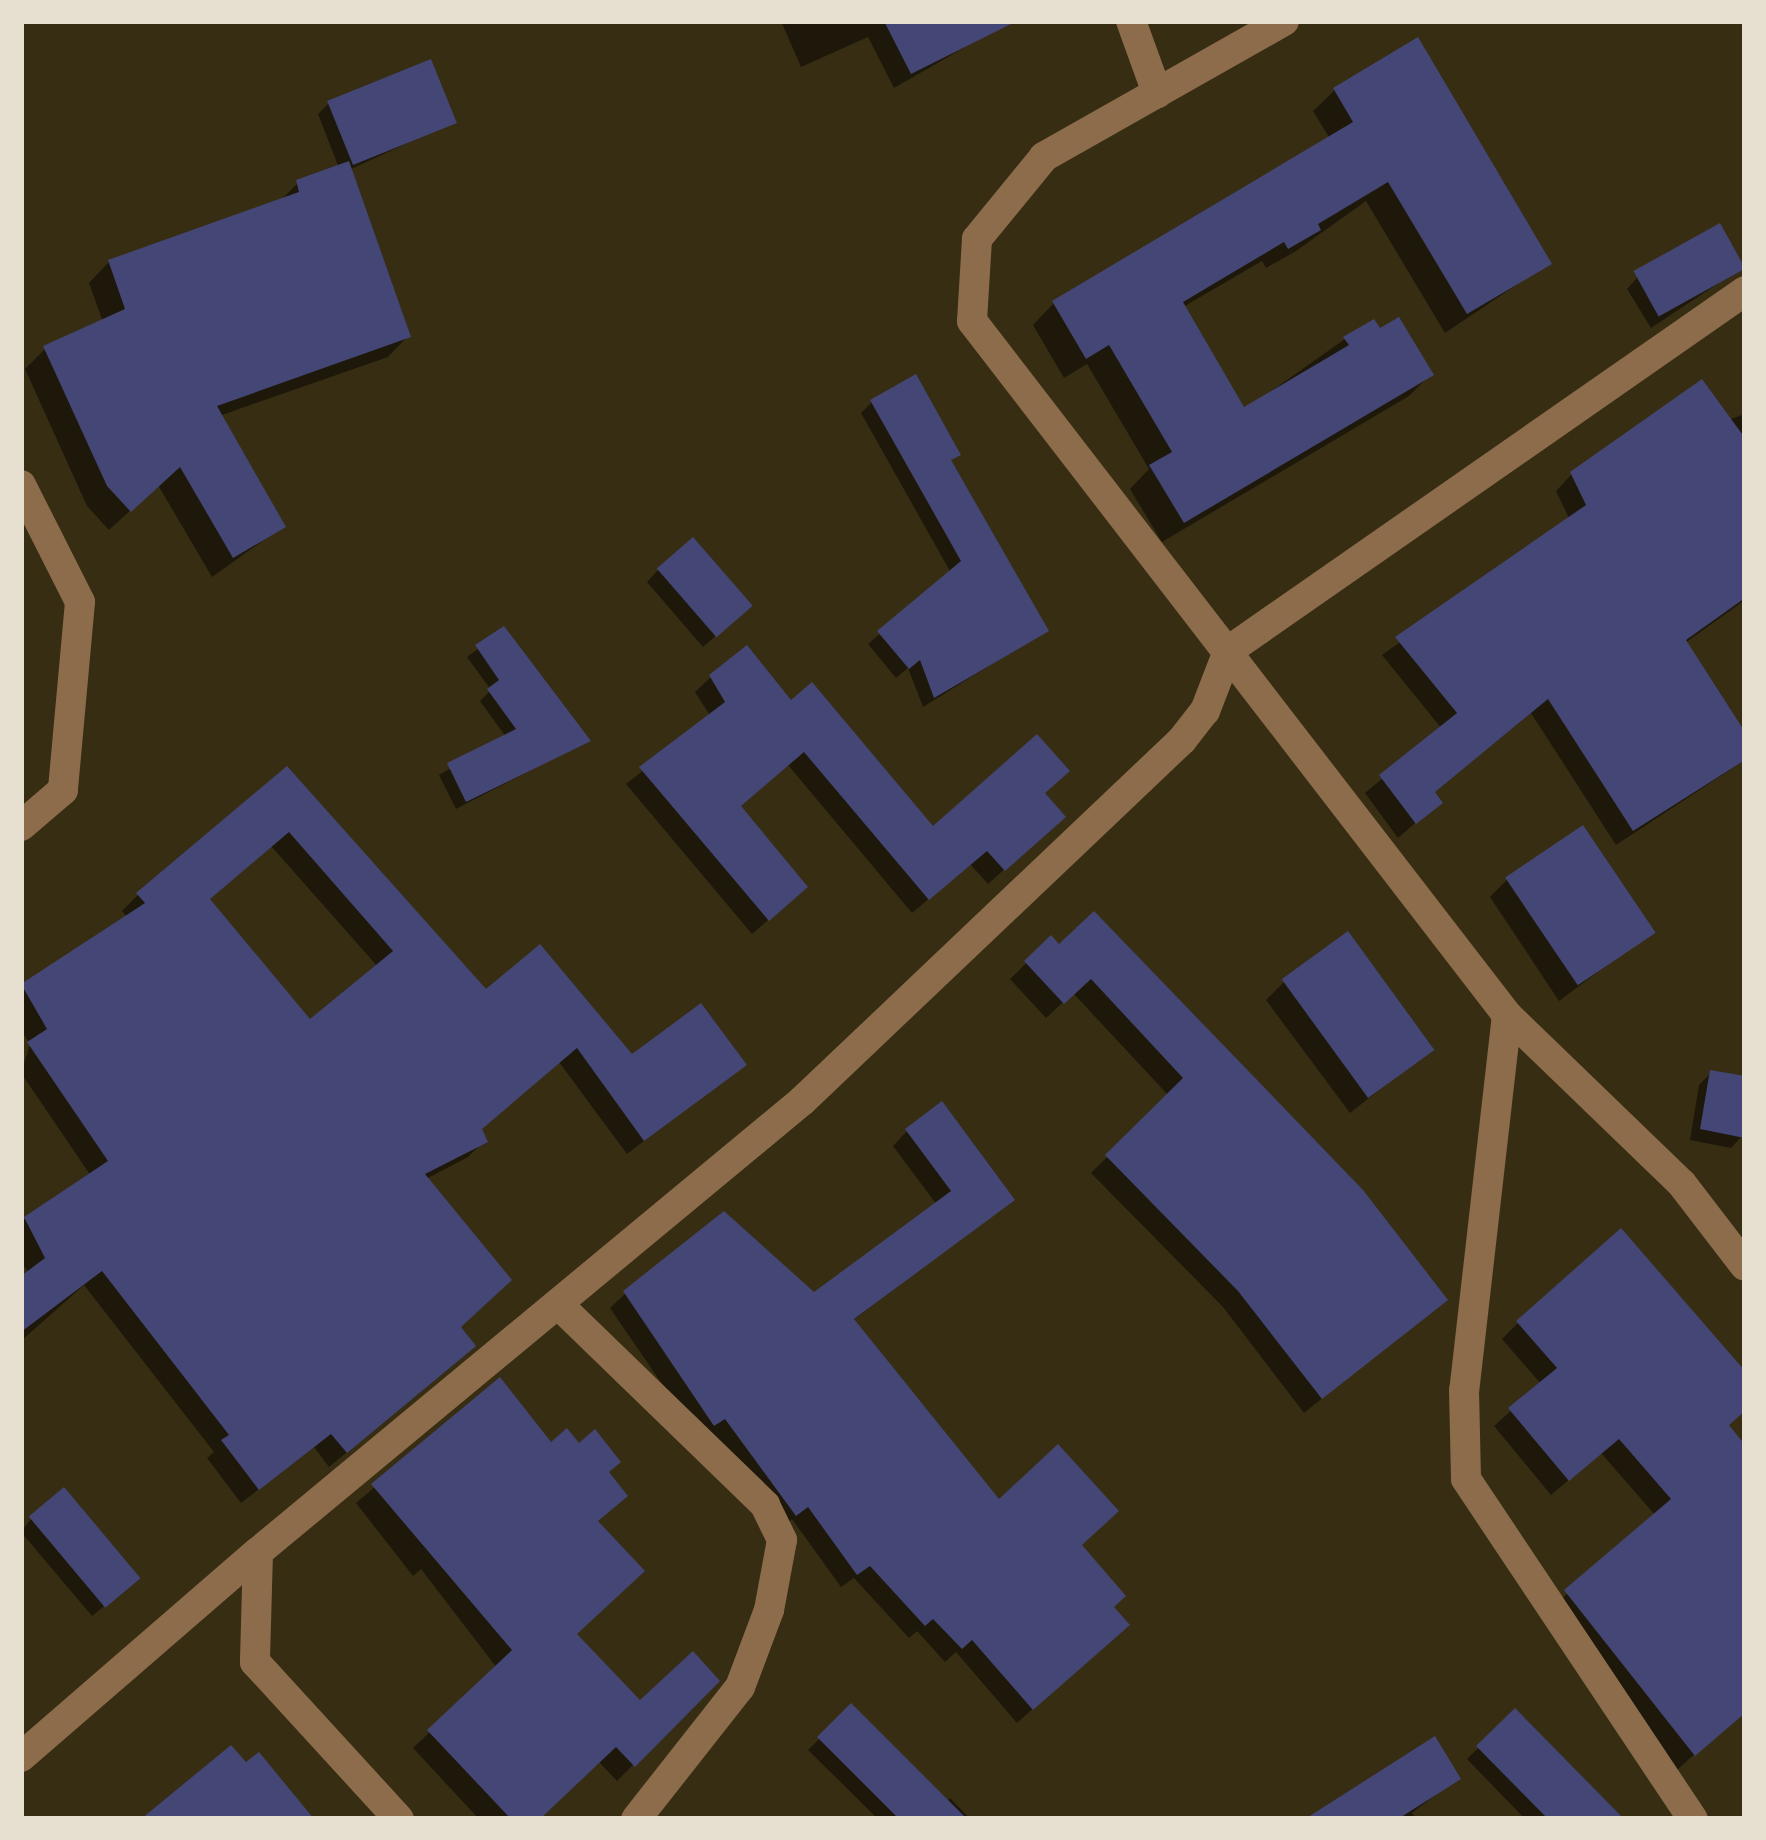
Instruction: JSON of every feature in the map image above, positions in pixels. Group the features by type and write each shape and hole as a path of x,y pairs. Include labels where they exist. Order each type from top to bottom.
{"street":[{"path":"1131,21 1157,93"},
{"path":"1284,21 1044,158 977,239 972,322 1507,1015 1682,1184 1745,1266"},
{"path":"21,1757 258,1552 562,1308 802,1101 1182,740 1205,711 1228,651 1745,291"},
{"path":"21,485 80,602 64,790 21,826"},
{"path":"1507,1015 1464,1390 1466,1479 1693,1819"},
{"path":"562,1308 765,1505 782,1540 769,1610 740,1687 636,1819"},
{"path":"258,1552 255,1662 399,1819"}],"building":[{"path":"884,21 1017,21 911,74"},
{"path":"1418,37 1552,264 1467,314 1388,182 1318,224 1321,230 1288,249 1284,242 1183,302 1244,407 1349,345 1343,337 1374,319 1380,328 1399,317 1434,375 1184,523 1149,465 1172,452 1109,345 1086,359 1052,301 1353,122 1333,88"},
{"path":"431,59 457,123 353,165 327,101"},
{"path":"349,161 411,337 217,406 286,527 233,558 180,467 131,512 107,486 43,346 125,309 108,260 299,192 296,180"},
{"path":"1720,223 1745,269 1659,316 1633,271"},
{"path":"916,374 961,455 951,460 1049,631 934,698 920,660 909,669 877,631 961,561 870,400"},
{"path":"1702,379 1745,438 1745,598 1686,640 1745,732 1745,760 1633,831 1548,699 1435,792 1443,803 1416,824 1379,775 1457,713 1395,637 1586,505 1570,472"},
{"path":"693,537 753,606 716,637 657,568"},
{"path":"504,626 591,741 466,802 447,763 516,729 487,689 499,680 475,645"},
{"path":"747,645 791,700 812,682 933,826 1037,734 1070,771 1045,793 1066,817 1005,871 987,851 929,900 804,752 741,806 808,887 769,921 639,767 725,702 709,675"},
{"path":"287,766 486,989 540,944 632,1054 701,1003 747,1065 644,1141 577,1048 482,1129 488,1142 425,1174 512,1280 461,1327 476,1346 347,1453 331,1434 259,1490 221,1440 229,1435 102,1271 21,1332 21,1276 45,1258 24,1217 108,1161 27,1042 47,1029 21,984 145,903 136,893","holes":["289,832 393,951 310,1019 210,899"]},
{"path":"1583,825 1656,933 1578,985 1505,878"},
{"path":"1094,911 1363,1190 1448,1300 1322,1399 1238,1291 1105,1155 1183,1078 1091,979 1064,1004 1024,961 1051,935 1059,944"},
{"path":"1348,931 1434,1050 1368,1098 1282,979"},
{"path":"1710,1070 1745,1076 1745,1138 1700,1129"},
{"path":"942,1101 1015,1200 854,1319 999,1499 1058,1444 1119,1511 1082,1545 1126,1596 1114,1607 1130,1625 1033,1710 972,1640 962,1649 933,1619 925,1626 870,1566 857,1575 808,1507 796,1516 725,1419 714,1426 623,1291 724,1211 814,1292 951,1191 905,1129"},
{"path":"1621,1228 1745,1371 1745,1411 1729,1425 1745,1445 1745,1713 1695,1756 1564,1590 1671,1499 1619,1439 1569,1481 1508,1408 1557,1368 1516,1321"},
{"path":"500,1377 551,1442 567,1428 579,1443 595,1429 621,1462 609,1472 628,1496 598,1521 645,1571 577,1634 640,1700 693,1651 720,1681 635,1767 616,1747 540,1819 511,1819 427,1730 512,1650 371,1484"},
{"path":"64,1487 140,1578 105,1608 29,1517"},
{"path":"851,1703 967,1819 899,1819 817,1737"},
{"path":"1515,1708 1624,1819 1548,1819 1476,1746"},
{"path":"1435,1736 1461,1779 1398,1819 1305,1819"},
{"path":"231,1745 246,1762 259,1752 314,1819 141,1819"}]}
